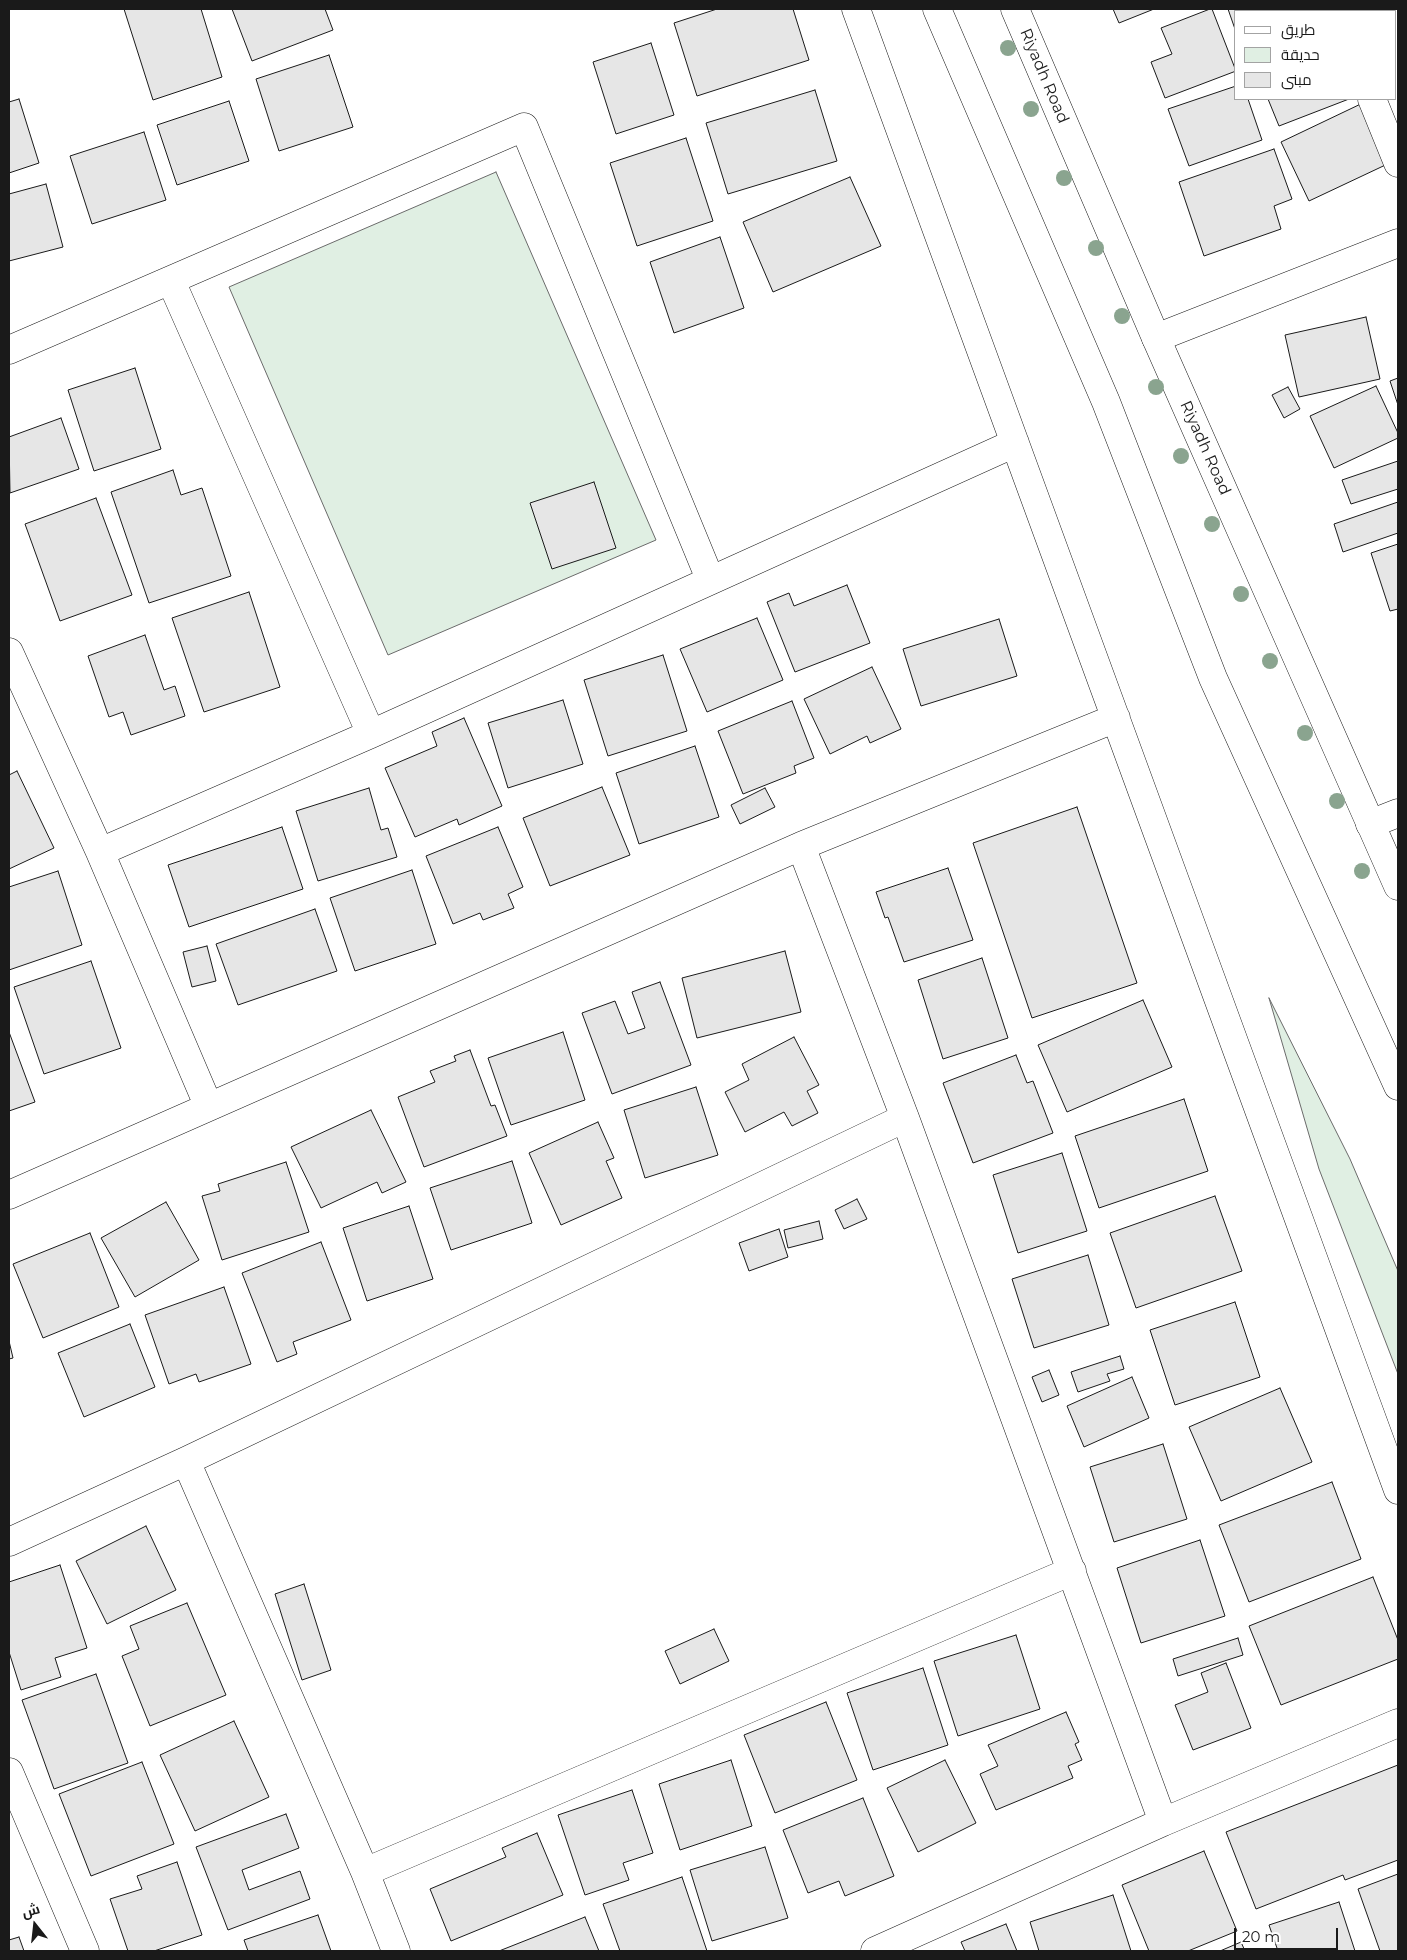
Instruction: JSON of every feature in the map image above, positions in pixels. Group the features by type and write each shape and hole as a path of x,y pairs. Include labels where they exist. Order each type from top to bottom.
{"street":[{"path":"856,9 1398,1490"},
{"path":"936,9 1106,402 1213,678 1398,1086"},
{"name":"Riyadh Road","path":"1016,9 1156,338 1398,886"},
{"path":"1372,100 1398,163"},
{"path":"9,350 524,127 710,579"},
{"path":"1156,338 1398,243"},
{"path":"171,281 371,734"},
{"path":"100,852 371,734 710,579 1015,443"},
{"path":"9,652 100,852 208,1105"},
{"path":"9,1194 801,846 1116,718"},
{"path":"1370,824 1398,813"},
{"path":"801,846 905,1118 1163,1822"},
{"path":"9,1542 186,1461 905,1118"},
{"path":"186,1461 365,1872 396,1951"},
{"path":"365,1872 1072,1571"},
{"path":"875,1951 1163,1822 1398,1723"},
{"path":"9,1772 85,1951"}],"green space":[{"path":"496,172 656,540 388,655 229,287"},
{"path":"1269,998 1350,1159 1398,1271 1398,1374 1319,1169"}],"building":[{"path":"124,9 201,9 222,77 153,100"},
{"path":"232,9 325,9 333,30 252,61"},
{"path":"717,9 793,9 809,60 697,96 674,23"},
{"path":"1113,9 1154,9 1119,23"},
{"path":"1212,9 1234,66 1234,72 1165,98 1151,62 1172,54 1161,28"},
{"path":"1228,9 1324,10 1234,10 1234,26"},
{"path":"651,43 674,115 616,134 593,62"},
{"path":"329,55 353,127 279,151 256,79"},
{"path":"1234,87 1234,100 1248,100 1262,140 1189,166 1168,109"},
{"path":"815,90 837,161 728,194 706,123"},
{"path":"19,99 39,163 9,173 9,102"},
{"path":"1268,100 1346,100 1279,126"},
{"path":"229,101 249,161 177,185 157,125"},
{"path":"1367,101 1396,160 1309,201 1281,142"},
{"path":"144,132 166,200 92,224 70,156"},
{"path":"686,138 713,221 637,246 610,163"},
{"path":"1274,149 1292,199 1274,206 1281,229 1204,256 1179,182"},
{"path":"850,177 881,246 773,292 743,222"},
{"path":"46,184 63,247 9,261 9,194"},
{"path":"720,237 744,308 674,333 650,262"},
{"path":"1366,317 1380,379 1299,397 1285,335"},
{"path":"135,368 161,449 94,471 68,390"},
{"path":"1398,378 1398,405 1390,381"},
{"path":"1376,386 1398,433 1398,438 1334,468 1310,416"},
{"path":"1288,387 1300,409 1284,418 1272,395"},
{"path":"61,418 79,469 10,493 9,437"},
{"path":"1398,461 1398,489 1351,504 1342,480"},
{"path":"173,470 181,495 202,488 231,576 149,603 111,492"},
{"path":"594,482 616,548 552,569 530,503"},
{"path":"96,498 132,595 60,621 25,524"},
{"path":"1398,502 1398,533 1343,552 1334,524"},
{"path":"1398,544 1398,609 1390,611 1371,553"},
{"path":"847,585 870,643 795,672 767,602 789,593 794,606"},
{"path":"249,592 280,687 204,712 172,618"},
{"path":"757,618 783,680 707,712 680,649"},
{"path":"999,619 1017,676 921,706 903,649"},
{"path":"145,635 164,690 175,686 185,716 131,735 123,712 109,717 88,656"},
{"path":"663,655 687,731 608,756 584,680"},
{"path":"872,667 901,729 870,743 867,736 830,754 804,699"},
{"path":"563,700 583,764 508,788 488,723"},
{"path":"792,701 814,758 794,766 796,773 743,794 718,731"},
{"path":"464,718 502,806 459,825 457,819 415,837 385,768 437,746 432,732"},
{"path":"695,746 719,817 639,844 616,773"},
{"path":"17,771 54,848 9,869 9,775"},
{"path":"602,787 630,855 550,886 523,818"},
{"path":"369,788 381,830 388,828 397,857 318,881 296,811"},
{"path":"765,788 775,807 740,824 731,805"},
{"path":"1077,807 1137,983 1032,1018 973,843"},
{"path":"282,827 303,889 189,927 168,865"},
{"path":"498,827 523,887 508,894 514,908 483,920 480,913 453,924 426,856"},
{"path":"948,868 973,940 904,962 888,917 885,918 876,892"},
{"path":"412,870 436,944 355,971 330,898"},
{"path":"58,871 82,945 9,970 9,887"},
{"path":"315,909 337,971 238,1005 216,944"},
{"path":"207,946 216,981 192,987 183,952"},
{"path":"785,951 801,1012 697,1038 682,978"},
{"path":"982,958 1008,1038 943,1059 918,980"},
{"path":"91,961 121,1048 44,1074 14,987"},
{"path":"660,982 691,1065 612,1094 582,1013 615,1001 628,1034 645,1028 632,992"},
{"path":"1143,1000 1172,1067 1067,1112 1038,1045"},
{"path":"9,1032 35,1102 9,1111"},
{"path":"563,1032 585,1100 511,1125 488,1058"},
{"path":"794,1037 819,1085 807,1091 818,1113 792,1126 784,1112 745,1132 725,1092 749,1080 742,1064"},
{"path":"470,1050 491,1106 495,1105 507,1136 424,1167 398,1097 435,1082 430,1071 456,1061 454,1056"},
{"path":"1016,1055 1027,1083 1033,1081 1053,1133 973,1163 943,1083"},
{"path":"696,1087 718,1155 645,1178 624,1110"},
{"path":"1184,1099 1208,1171 1099,1208 1075,1136"},
{"path":"371,1110 406,1182 382,1193 377,1182 321,1208 291,1147"},
{"path":"598,1122 614,1158 606,1161 622,1198 561,1225 529,1153"},
{"path":"1062,1153 1087,1231 1018,1253 993,1175"},
{"path":"512,1161 532,1223 451,1250 430,1188"},
{"path":"286,1162 309,1232 222,1260 202,1196 220,1191 218,1184"},
{"path":"1215,1196 1242,1271 1136,1308 1110,1233"},
{"path":"857,1199 867,1219 844,1229 835,1210"},
{"path":"166,1202 199,1260 135,1297 101,1238"},
{"path":"409,1206 433,1279 367,1301 343,1228"},
{"path":"819,1221 823,1239 788,1248 784,1230"},
{"path":"779,1229 788,1257 749,1271 739,1243"},
{"path":"90,1233 119,1307 43,1338 13,1264"},
{"path":"321,1242 351,1320 293,1342 297,1354 277,1362 242,1273"},
{"path":"1088,1255 1109,1325 1034,1348 1012,1279"},
{"path":"224,1287 251,1364 199,1382 196,1374 169,1384 145,1315"},
{"path":"1235,1302 1260,1377 1175,1405 1150,1330"},
{"path":"130,1324 155,1387 84,1417 58,1353"},
{"path":"9,1341 13,1358 9,1359"},
{"path":"1120,1356 1124,1369 1107,1374 1110,1381 1078,1392 1071,1372"},
{"path":"1049,1370 1059,1395 1042,1402 1032,1377"},
{"path":"1132,1377 1149,1418 1084,1447 1067,1406"},
{"path":"1280,1388 1312,1462 1221,1501 1189,1427"},
{"path":"1163,1444 1187,1519 1114,1542 1090,1467"},
{"path":"1332,1482 1361,1559 1249,1602 1219,1525"},
{"path":"146,1526 176,1590 107,1624 76,1561"},
{"path":"1200,1540 1225,1616 1141,1643 1117,1568"},
{"path":"60,1565 87,1648 55,1658 61,1677 21,1690 9,1652 9,1582"},
{"path":"1373,1577 1398,1640 1398,1659 1281,1705 1249,1626"},
{"path":"304,1584 331,1670 302,1680 275,1594"},
{"path":"187,1603 226,1695 150,1726 122,1656 139,1649 130,1626"},
{"path":"714,1629 729,1661 680,1684 665,1651"},
{"path":"1016,1635 1040,1709 958,1736 934,1661"},
{"path":"1238,1638 1243,1655 1178,1676 1173,1659"},
{"path":"1226,1663 1251,1728 1193,1750 1175,1705 1208,1692 1201,1673"},
{"path":"923,1668 948,1745 873,1770 847,1693"},
{"path":"96,1674 128,1763 54,1789 22,1700"},
{"path":"826,1702 857,1780 775,1813 744,1735"},
{"path":"1066,1712 1079,1742 1075,1744 1082,1760 1068,1766 1073,1778 996,1810 980,1774 998,1766 988,1745"},
{"path":"234,1721 269,1797 195,1831 160,1755"},
{"path":"731,1760 752,1826 680,1850 659,1784"},
{"path":"945,1760 976,1823 918,1852 887,1788"},
{"path":"142,1762 174,1844 91,1876 59,1794"},
{"path":"1398,1765 1398,1860 1345,1880 1343,1875 1256,1909 1226,1832"},
{"path":"632,1790 653,1853 623,1863 629,1880 585,1895 558,1815"},
{"path":"863,1798 894,1876 845,1896 839,1881 808,1893 783,1830"},
{"path":"286,1814 299,1848 242,1870 249,1890 300,1871 310,1899 228,1930 196,1847"},
{"path":"537,1833 563,1895 451,1941 430,1889 506,1857 502,1848"},
{"path":"765,1847 788,1918 712,1941 690,1870"},
{"path":"1204,1851 1237,1931 1188,1951 1149,1951 1122,1885"},
{"path":"177,1862 202,1935 154,1951 128,1951 110,1899 142,1889 137,1876"},
{"path":"1398,1874 1398,1951 1380,1951 1358,1889"},
{"path":"682,1877 707,1951 620,1951 603,1904"},
{"path":"1113,1895 1131,1951 1039,1951 1030,1922"},
{"path":"1339,1902 1355,1951 1278,1951 1269,1925"},
{"path":"318,1915 331,1951 248,1951 244,1940"},
{"path":"585,1917 599,1951 499,1951"},
{"path":"1006,1924 1017,1951 965,1951 961,1942"},
{"path":"19,1937 24,1951 9,1951 9,1940"},
{"path":"1241,1942 1245,1951 1220,1951"}]}
